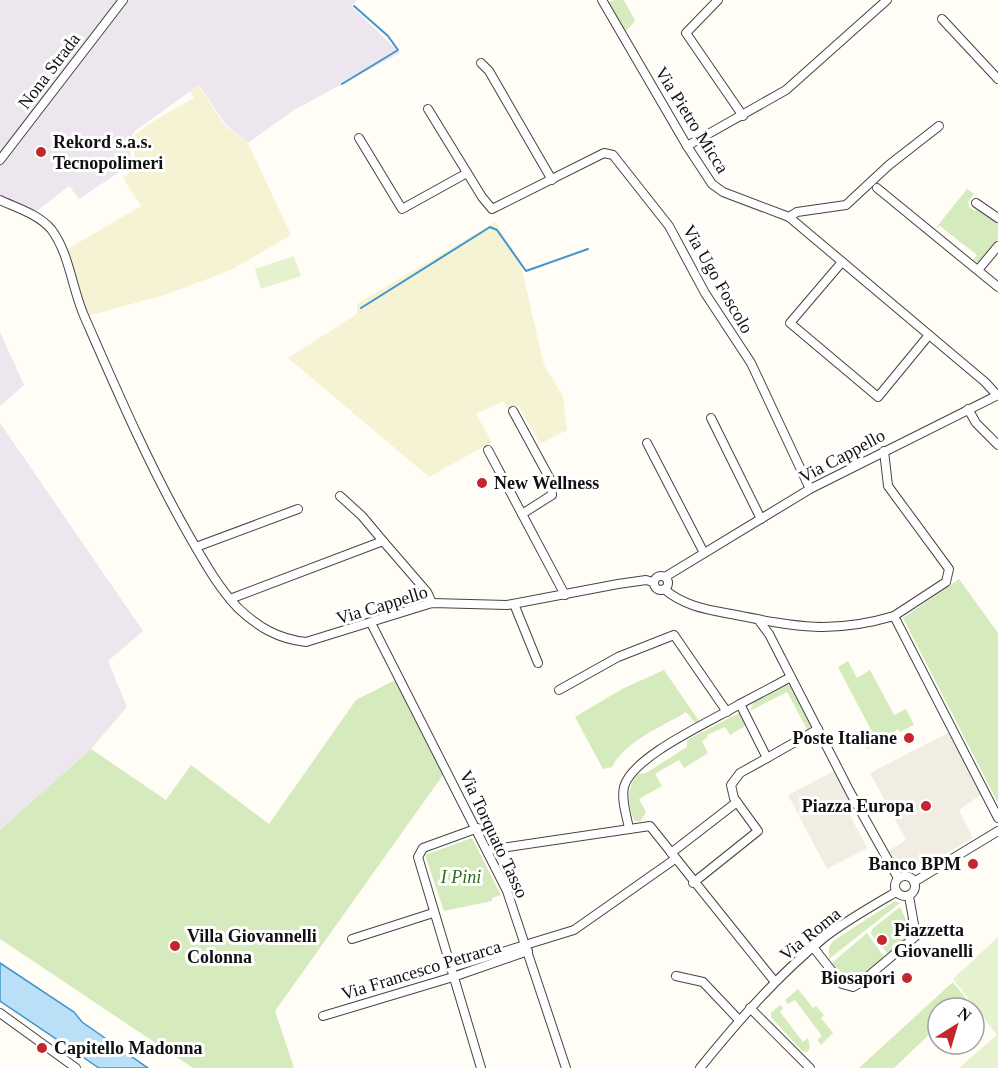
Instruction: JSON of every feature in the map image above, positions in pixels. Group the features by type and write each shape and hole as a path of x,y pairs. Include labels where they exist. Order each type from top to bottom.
{"street":[{"name":"Nona Strada","path":"0,160 123,0"},
{"name":"Via Pietro Micca","path":"602,0 706,178 723,192 789,217 986,382 998,395"},
{"path":"718,0 686,33 743,116"},
{"path":"687,146 786,90 887,0"},
{"path":"942,18 998,79"},
{"path":"481,63 489,71 552,180"},
{"name":"Via Ugo Foscolo","path":"428,109 492,209 604,153 613,155 669,226 705,293 752,363 810,489"},
{"path":"789,217 797,212 846,205 889,165 939,126"},
{"path":"359,138 402,209 467,173"},
{"path":"877,188 998,287"},
{"name":"Via Cappello","path":"0,200 45,223 61,248 84,316 133,426 196,547 230,599 268,631 285,640 306,642 432,603 478,606 514,604 618,584 646,580 653,582 657,577 665,577 810,489 998,395"},
{"path":"975,203 998,218"},
{"path":"978,270 998,246"},
{"path":"842,262 790,323 878,397 929,335"},
{"path":"968,408 976,423 998,445"},
{"path":"513,411 550,479 552,490 552,495 522,514"},
{"path":"711,418 760,519"},
{"path":"647,443 704,553"},
{"path":"488,450 565,596"},
{"path":"664,589 678,601 695,607 759,621 821,629 867,624 894,616 946,582 950,568 888,486 884,450"},
{"path":"340,496 362,516 427,592 432,603"},
{"path":"196,547 298,509"},
{"path":"230,599 383,541"},
{"path":"653,582 658,590 664,589 668,584 665,577"},
{"path":"514,604 538,663"},
{"path":"894,616 998,818"},
{"path":"759,621 765,626 880,848 898,878"},
{"name":"Via Torquato Tasso","path":"371,623 478,828 507,891 566,1068"},
{"path":"559,690 618,657 674,635 727,712"},
{"path":"629,829 623,797 624,787 634,770 653,754 791,676"},
{"path":"740,704 767,758"},
{"path":"693,883 758,831 731,791 734,779 818,729"},
{"name":"Via Francesco Petrarca","path":"323,1016 453,977 574,930 673,856 737,802"},
{"path":"488,850 650,826 693,883 775,982"},
{"path":"478,828 423,848 418,853 433,913 481,1068"},
{"path":"914,882 998,831"},
{"path":"813,947 842,984 853,987 912,942 916,930 909,896 915,888 914,882 909,877 898,878"},
{"path":"898,878 894,886 896,892 902,896 909,896"},
{"name":"Via Roma","path":"700,1068 750,1008 813,947 844,924 896,892"},
{"path":"352,939 433,913"},
{"name":"Via Francesco Petrarca","path":"450,968 526,948"},
{"path":"676,976 703,981 739,1020"},
{"path":"750,1008 810,1068"},
{"path":"0,1013 76,1068"}],"shaded area":[{"path":"0,0 357,0 351,6 400,53 294,110 248,143 226,125 199,85 135,131 130,138 131,158 124,169 79,199 69,186 32,215 0,200"},
{"path":"199,86 225,126 248,143 291,235 233,269 168,294 87,316 66,250 141,206 123,178 136,167 132,137 150,123 194,98 190,91"},
{"path":"495,222 520,261 544,365 563,396 567,430 540,444 519,406 509,411 503,401 476,414 492,442 429,477 288,358 357,314 357,304"},
{"path":"0,332 24,385 0,406"},
{"path":"0,423 143,631 108,661 127,707 91,749 0,830"},
{"name":"Piazza Europa","path":"950,732 982,794 959,810 973,838 918,870 906,870 897,866 887,852 906,840 870,773"},
{"name":"Piazza Europa","path":"834,771 851,803 845,806 867,848 827,869 788,795"}],"green space":[{"path":"624,0 635,21 625,32 608,2"},
{"path":"967,189 974,194 968,202 969,207 975,211 981,208 998,221 998,239 978,262 973,260 977,255 940,226 935,229"},
{"path":"294,256 301,276 261,289 255,269"},
{"path":"959,579 998,633 998,803 903,618"},
{"path":"848,661 857,678 870,670 894,715 906,709 914,725 900,732 898,729 867,749 859,733 870,728 838,667"},
{"path":"664,670 699,721 696,724 686,712 635,742 612,767 603,769 575,717 622,689"},
{"path":"395,680 443,775 275,1011 294,1068 193,1068 0,939 0,830 91,749 166,800 191,765 269,824 356,700"},
{"path":"785,684 792,686 812,724 808,731 787,692 750,711 754,702"},
{"path":"739,713 748,724 730,735 725,727 707,735 708,737 702,741 708,753 684,768 679,760 655,774 662,786 639,799 646,812 640,822 634,820 629,796 634,779 638,774 646,773 687,747 687,740"},
{"name":"I Pini","path":"472,838 501,895 492,898 492,901 444,911 425,855"},
{"path":"895,901 900,903 829,959 829,947 833,941"},
{"path":"900,907 906,920 909,919 911,934 888,954 871,934 872,929"},
{"path":"867,933 884,957 852,982 848,982 832,963"},
{"path":"998,937 998,1068 959,1068 973,1056 986,1056 986,1045 997,1035 986,1021 986,996 966,996 953,979"},
{"path":"953,982 964,996 938,996"},
{"path":"798,989 813,1008 816,1006 824,1015 821,1018 833,1033 821,1045 817,1040 822,1036 795,1000 788,1004 785,1000"},
{"path":"780,1005 783,1008 780,1012 803,1042 808,1038 810,1048 807,1052 802,1051 771,1017 771,1013"},
{"path":"926,1007 926,1037 894,1068 859,1068"}],"water":[{"path":"0,963 74,1012 82,1022 148,1068 99,1068 0,1001"}],"waterway":[{"path":"342,84 398,50 388,36 354,6"},
{"path":"361,308 490,227 497,230 526,271 588,249"}],"place":[{"name":"Rekord s.a.s. Tecnopolimeri","path":"41,152"},
{"name":"New Wellness","path":"482,483"},
{"name":"Poste Italiane","path":"909,738"},
{"name":"Piazza Europa","path":"926,806"},
{"name":"Banco BPM","path":"973,864"},
{"name":"Piazzetta Giovanelli","path":"882,940"},
{"name":"Villa Giovannelli Colonna","path":"175,946"},
{"name":"Biosapori","path":"907,978"},
{"name":"Capitello Madonna","path":"42,1048"}]}
